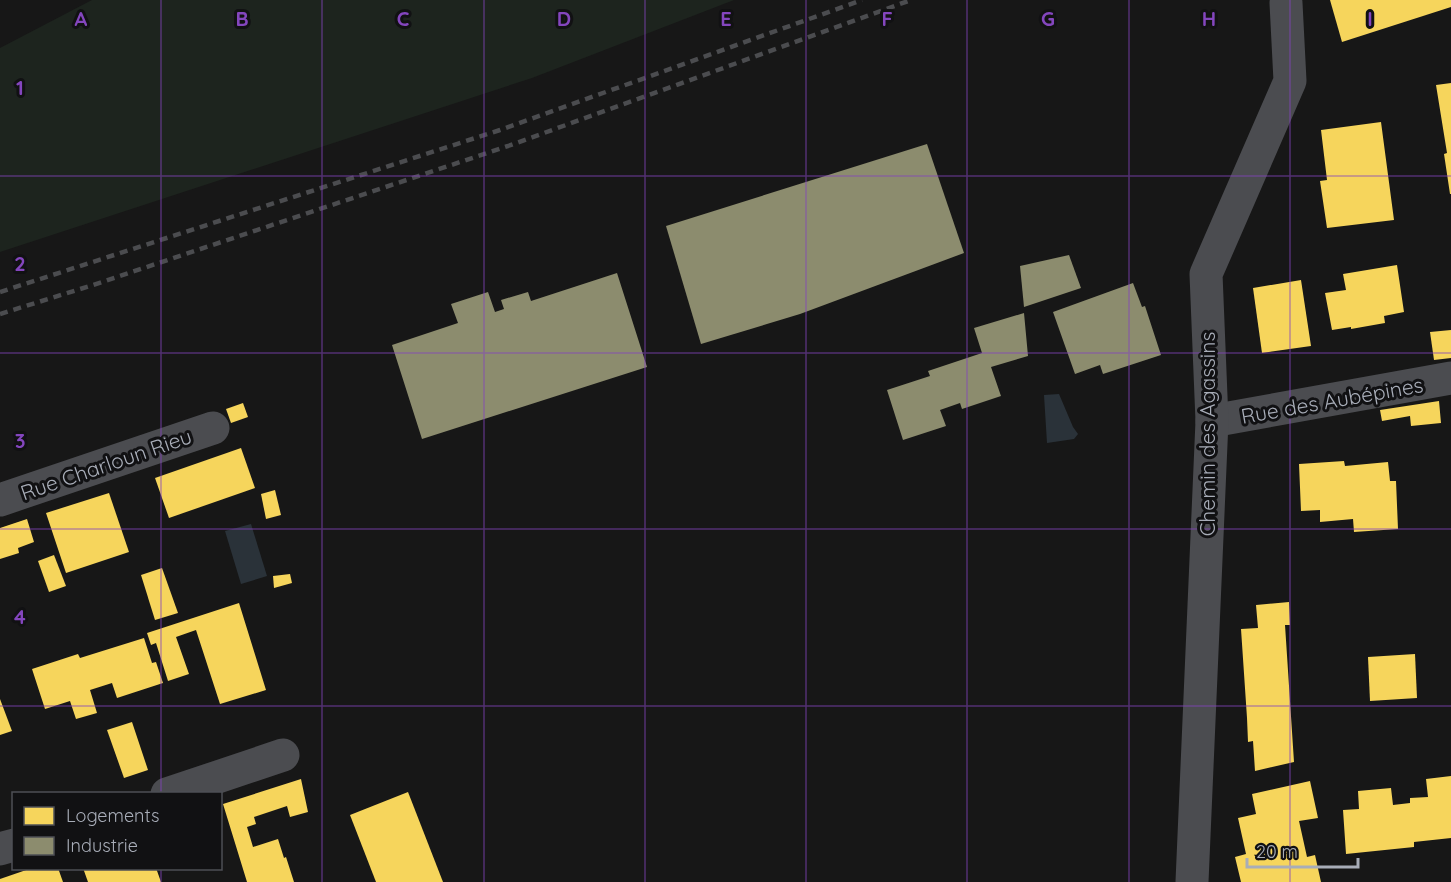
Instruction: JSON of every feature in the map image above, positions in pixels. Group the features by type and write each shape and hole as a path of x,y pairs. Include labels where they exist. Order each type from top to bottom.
{"street":[{"name":"Chemin des Agassins","path":"1192,882 1212,421 1206,274 1290,81 1286,3"},
{"name":"Rue des Aubépines","path":"1212,421 1451,378"},
{"name":"Rue Charloun Rieu","path":"0,500 213,428"},
{"path":"173,792 283,755"}],"shaded area":[{"path":"92,0 734,0 532,78 0,252 0,48"},
{"path":"1059,394 1078,434 1074,439 1047,443 1044,395"},
{"path":"251,524 267,576 241,584 225,531"}],"building: Logements":[{"path":"1330,0 1451,0 1451,7 1342,42"},
{"path":"1451,83 1450,194 1444,154 1447,153 1436,85"},
{"path":"1381,122 1394,220 1327,228 1320,181 1327,180 1321,130"},
{"path":"1397,265 1404,312 1384,316 1385,323 1332,330 1325,293 1346,290 1343,274"},
{"path":"1301,280 1311,346 1262,353 1253,288"},
{"path":"1451,330 1451,358 1434,360 1430,332"},
{"path":"1439,401 1441,423 1411,426 1410,416 1382,421 1380,410"},
{"path":"243,403 248,417 231,423 226,409"},
{"path":"241,448 255,488 169,518 155,478"},
{"path":"1344,461 1345,466 1388,462 1390,481 1396,481 1398,529 1354,532 1353,519 1320,522 1320,510 1301,511 1299,464"},
{"path":"275,490 281,515 266,519 261,494"},
{"path":"109,493 129,552 66,573 46,513"},
{"path":"27,519 34,542 18,548 19,553 0,559 0,528"},
{"path":"54,555 66,586 49,592 38,561"},
{"path":"162,568 178,613 155,620 141,575"},
{"path":"290,574 292,583 274,588 273,576"},
{"path":"1289,602 1290,625 1285,625 1294,762 1255,771 1253,741 1248,742 1241,629 1258,628 1256,605"},
{"path":"239,603 266,690 220,704 196,630 176,637 189,674 168,681 156,643 151,645 147,633"},
{"path":"144,638 152,663 156,662 163,683 117,698 112,683 90,690 97,713 76,719 70,701 45,709 32,669 78,654 80,658"},
{"path":"1415,654 1417,698 1370,701 1368,657"},
{"path":"0,699 12,731 0,735"},
{"path":"132,722 148,770 124,778 107,730"},
{"path":"1451,776 1451,838 1414,842 1414,847 1346,854 1343,810 1359,809 1358,791 1391,788 1393,805 1410,803 1410,798 1428,797 1426,779"},
{"path":"301,779 308,812 290,817 287,806 254,817 256,824 247,827 253,847 278,839 294,882 247,882 223,804"},
{"path":"1310,781 1318,818 1299,821 1307,857 1315,855 1321,882 1241,882 1235,857 1246,854 1238,818 1256,814 1252,794"},
{"path":"408,792 443,882 376,882 350,815"},
{"path":"26,870 59,870 63,882 0,882 0,879"},
{"path":"84,870 157,870 161,882 88,882"}],"building: Industrie":[{"path":"927,144 964,253 800,314 701,344 666,226"},
{"path":"1069,255 1081,288 1024,307 1020,266"},
{"path":"617,273 647,367 422,439 392,345 458,323 451,304 488,292 495,312 504,309 501,300 528,292 531,301"},
{"path":"1133,283 1142,307 1145,306 1161,355 1103,374 1100,365 1075,374 1053,312"},
{"path":"1024,313 1028,356 991,367 1001,396 962,409 960,403 940,410 946,426 903,440 887,390 930,376 928,371 982,353 974,328"}],"railway":[{"path":"0,292 500,130 862,0"},
{"path":"0,314 508,146 911,0"}]}
